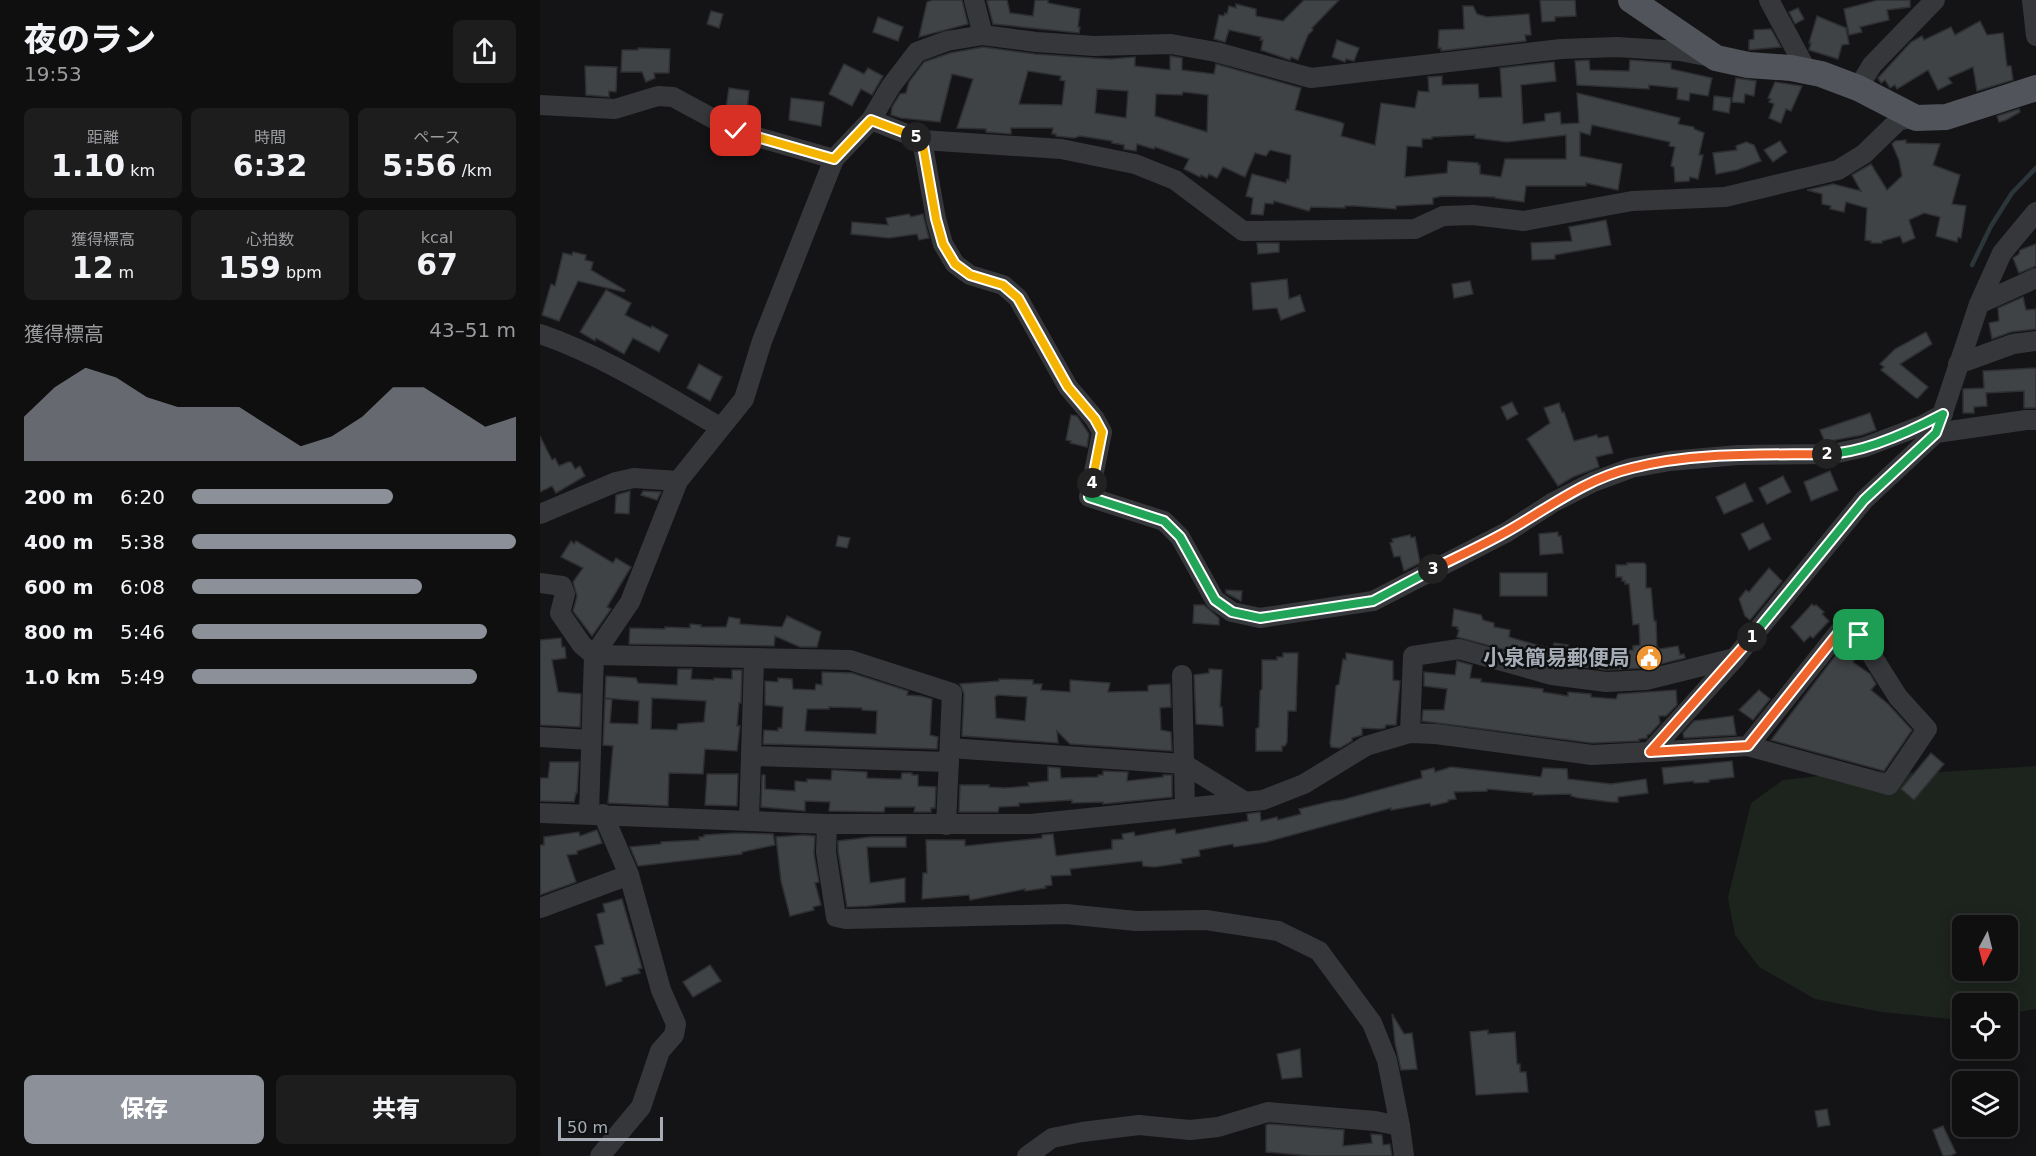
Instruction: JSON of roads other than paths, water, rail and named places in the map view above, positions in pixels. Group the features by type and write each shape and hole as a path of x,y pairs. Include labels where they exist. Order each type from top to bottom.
{"main road":[{"path":"1631,0 1716,58 1748,65 1821,74 1858,88 1916,118 1946,117 2036,88"}],"street":[{"path":"974,0 983,35"},
{"path":"1769,0 1807,71"},
{"path":"1858,88 1872,65 1935,0"},
{"path":"2032,0 2036,36"},
{"path":"600,1156 641,1107 660,1051 674,1035 676,1024 661,990 629,875 596,814 591,740 594,656 630,602 678,481 744,399 762,340 834,159 871,120 891,86 917,52 947,41 983,35 1094,46 1171,44 1216,52 1311,78 1561,49 1628,48 1680,51 1716,58"},
{"path":"540,105 615,110 658,96 673,98 736,131 834,159"},
{"path":"871,120 922,140 1061,149 1135,164 1175,180 1243,231 1415,229 1443,216 1473,215 1524,221 1632,201 1725,197 1838,170 1864,154 1899,120 1916,118"},
{"path":"922,140 936,219 943,244 955,264 970,275 1003,285 1018,298 1068,387 1095,419 1102,432 1089,497 1164,521 1180,537 1215,600 1232,612 1260,618 1373,601 1507,532 1593,482 1630,468 1670,461 1738,455 1833,453 1865,447 1923,425 1943,414"},
{"path":"1650,752 1734,658 1864,500 1936,433 1979,304 2002,253 2036,212"},
{"path":"1979,304 2036,278"},
{"path":"540,334 572,345 619,368 720,427"},
{"path":"1958,364 2013,344 2036,341"},
{"path":"1936,433 2036,420"},
{"path":"540,514 616,482 634,478 678,481"},
{"path":"540,583 562,586 565,594 560,613 582,645 594,656 850,660 952,693 946,825"},
{"path":"540,813 827,824 1032,824 1263,800 1304,784 1366,746 1410,733 1436,734 1592,755 1748,746 1889,785 1927,729 1898,697 1859,635 1852,630 1839,632 1748,746"},
{"path":"1410,733 1413,656 1459,649 1552,675 1606,682 1646,680 1734,658"},
{"path":"749,820 754,660"},
{"path":"1182,675 1185,808"},
{"path":"540,737 591,740"},
{"path":"751,756 949,755 1184,764 1244,801"},
{"path":"827,824 826,852 836,917 846,919 1066,914 1136,921 1206,920 1278,931 1319,951 1372,1023 1387,1060 1404,1156"},
{"path":"540,908 629,875"},
{"path":"1027,1156 1052,1138 1082,1132 1139,1125 1190,1130 1218,1127 1268,1112 1375,1121 1400,1126"}],"waterway":[{"path":"1972,265 1991,226 2012,193 2036,168"}],"place":[{"name":"小泉簡易郵便局","path":"1649,658"}]}
